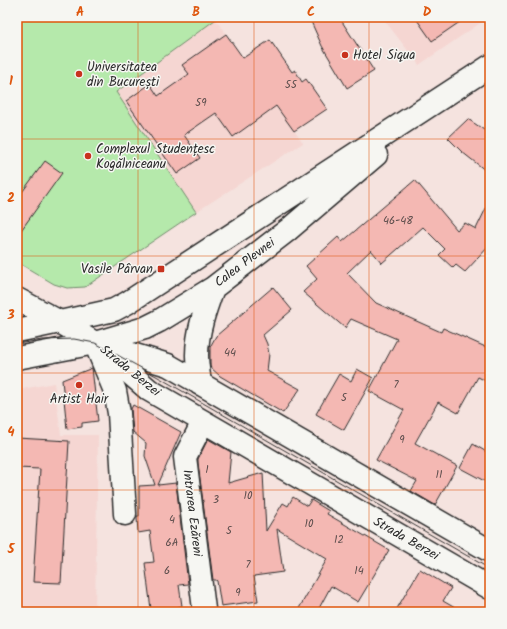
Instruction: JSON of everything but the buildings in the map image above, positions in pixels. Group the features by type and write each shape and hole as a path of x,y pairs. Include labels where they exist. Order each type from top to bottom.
{"main road":[{"name":"Calea Plevnei","path":"17,331 114,310 128,303 438,102 490,66"},
{"name":"Calea Plevnei","path":"17,358 95,343 145,328 160,321 213,288 293,226 438,102"},
{"path":"200,384 197,356 199,334 205,310 213,288"},
{"path":"17,298 95,343 115,391 119,413 125,514"},
{"name":"Strada Berzei","path":"95,343 168,365 490,551"},
{"name":"Strada Berzei","path":"95,343 149,390 490,588"},
{"name":"Intrarea Ezăreni","path":"203,422 185,457 204,609"}],"shaded area":[{"name":"Complexul Studențesc Kogălniceanu","path":"17,17 219,17 216,20 303,143 196,212 85,287 65,287 55,284"},
{"path":"382,17 489,17 419,65"},
{"path":"54,383 61,435 98,435 95,612 17,612 17,390"}],"green space":[{"name":"Complexul Studențesc Kogălniceanu","path":"17,17 219,17 116,92 196,212 85,287 67,288 54,284 17,262"}],"tram line":[{"path":"17,344 42,340 74,339 95,343 158,377 490,569"}],"place":[{"name":"Hotel Siqua","path":"345,55"},
{"name":"Universitatea din București","path":"79,74"},
{"name":"Complexul Studențesc Kogălniceanu","path":"88,156"},
{"name":"Vasile Pârvan","path":"161,269"},
{"name":"Artist Hair","path":"79,385"}]}
